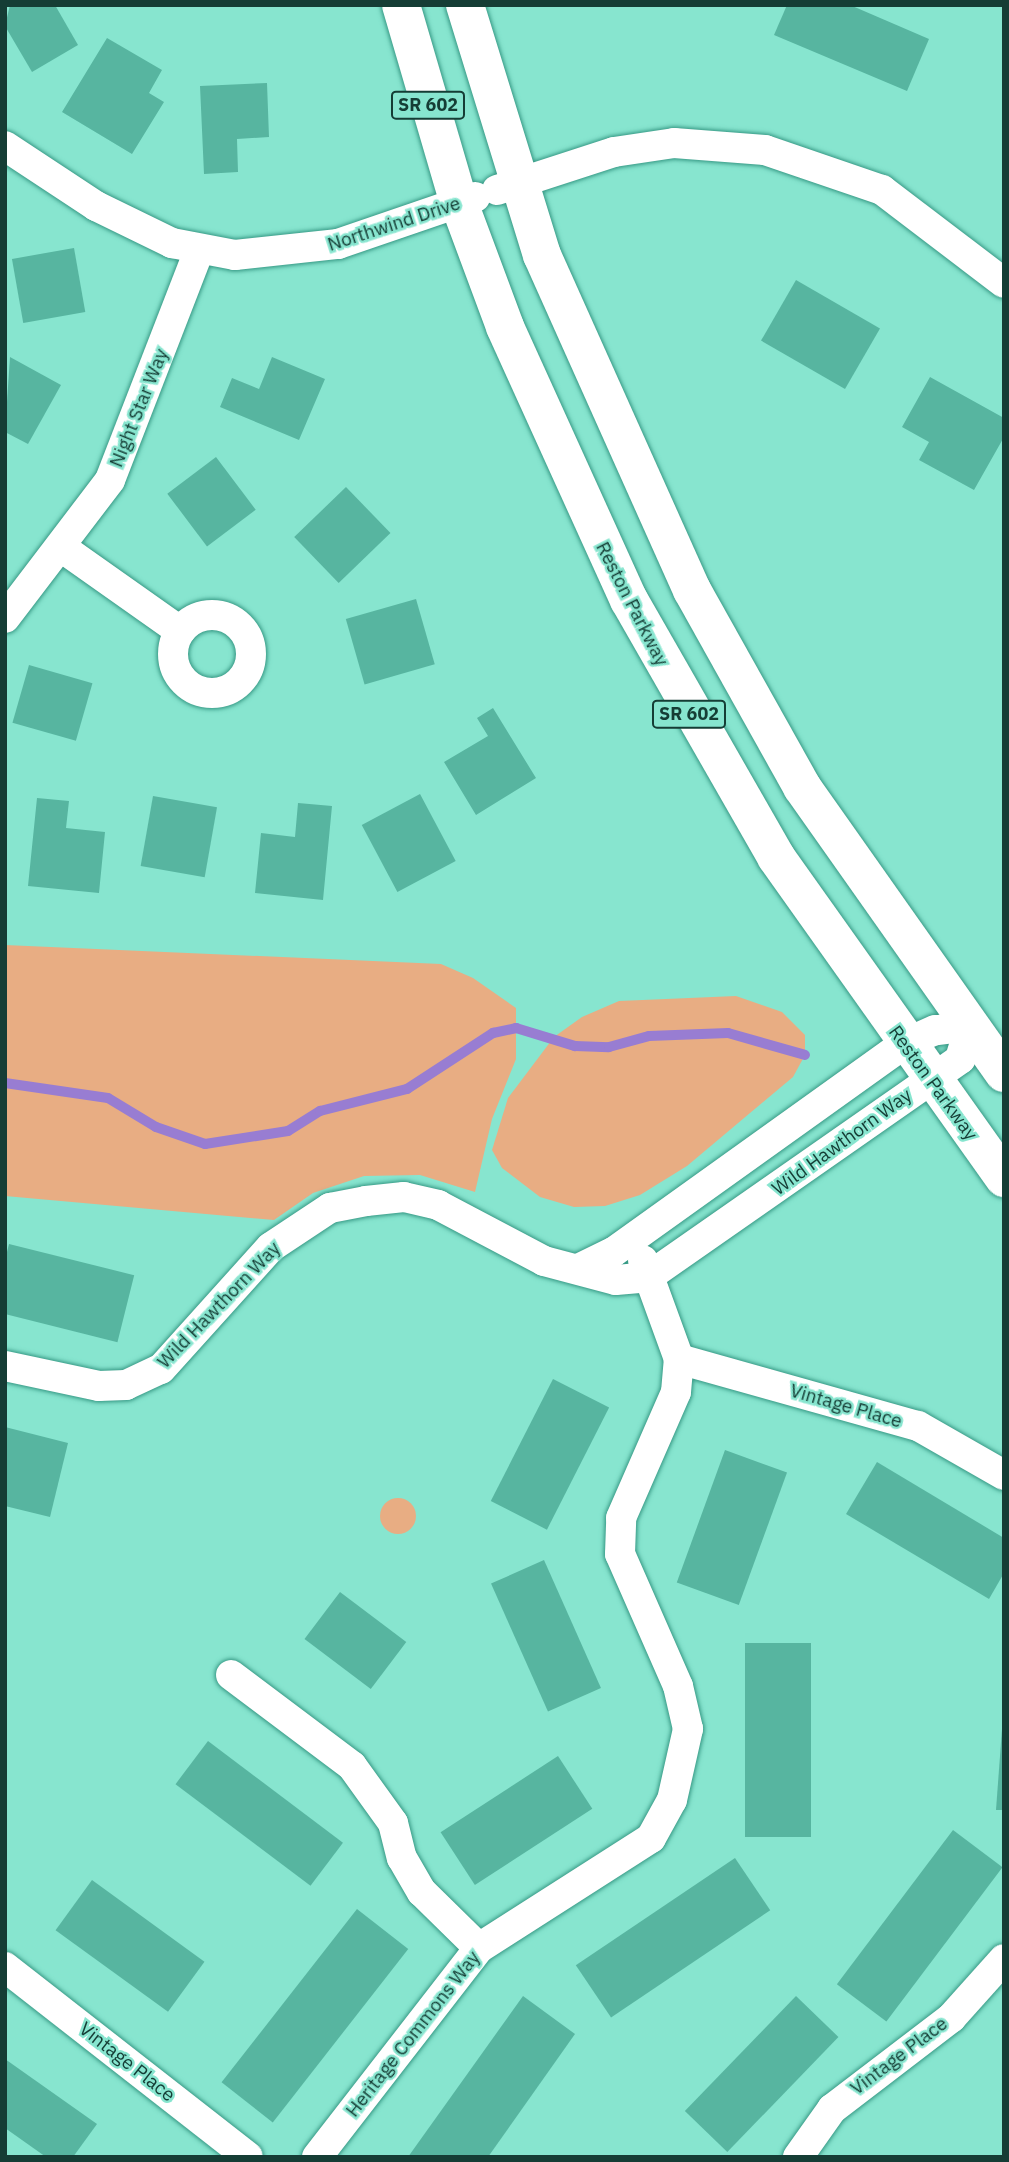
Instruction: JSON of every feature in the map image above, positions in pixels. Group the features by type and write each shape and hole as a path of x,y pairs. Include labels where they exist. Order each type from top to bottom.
{"main road":[{"name":"Reston Parkway","path":"401,5 488,193 597,386 692,590 802,788 1004,1073"},
{"name":"Reston Parkway","path":"465,5 488,193 545,423 681,700 776,857 904,1044 1004,1178"}],"street":[{"name":"Northwind Drive","path":"5,146 96,206 199,251 289,253 338,244 614,152 674,143 765,150 882,190 1004,283"},
{"name":"Night Star Way","path":"5,618 61,547 129,443 199,251"},
{"path":"61,547 180,631"},
{"path":"580,1268 635,1237 904,1044 935,1030 970,1026"},
{"name":"Wild Hawthorn Way","path":"5,1366 99,1386 126,1385 161,1369 271,1247 330,1208 366,1201 404,1197 438,1205 505,1245 616,1280 648,1277 929,1078 960,1059 970,1026"},
{"name":"Heritage Commons Way","path":"317,2157 479,1948 651,1838 672,1800 688,1729 678,1686 620,1554 621,1518 676,1392 679,1359 635,1237"},
{"name":"Vintage Place","path":"679,1359 918,1426 1004,1475"},
{"path":"231,1675 352,1766 393,1822 402,1858 422,1892 479,1948"},
{"name":"Vintage Place","path":"798,2157 832,2109 942,2026 1004,1959"},
{"name":"Vintage Place","path":"5,1967 248,2157"}],"shaded area":[{"path":"5,945 441,964 473,978 516,1008 516,1059 492,1119 475,1192 420,1175 364,1176 313,1193 274,1220 5,1196"},
{"path":"736,996 782,1012 805,1035 805,1055 793,1077 687,1166 640,1195 605,1206 574,1207 540,1197 502,1168 492,1150 508,1098 554,1037 582,1017 619,1001"},
{"path":"398,1498 410,1504 416,1516 410,1528 398,1534 386,1528 380,1516 386,1504"}],"building":[{"path":"10,5 55,5 78,45 32,72 5,26"},
{"path":"787,5 850,5 929,39 907,91 774,35"},
{"path":"107,38 162,70 149,93 164,102 132,154 62,112"},
{"path":"267,83 269,137 237,139 238,172 204,174 200,86"},
{"path":"74,248 85,312 23,323 12,259"},
{"path":"796,280 880,328 845,389 761,341"},
{"path":"10,357 61,385 28,444 5,432"},
{"path":"272,357 325,379 299,440 220,407 232,378 259,389"},
{"path":"930,377 1004,418 1004,437 974,490 919,460 929,442 902,427"},
{"path":"216,457 256,510 207,546 167,494"},
{"path":"346,487 390,533 339,583 294,537"},
{"path":"416,599 435,664 365,684 346,619"},
{"path":"29,665 92,683 76,741 12,723"},
{"path":"493,708 536,778 476,815 444,762 488,736 477,718"},
{"path":"420,794 456,861 397,892 362,825"},
{"path":"153,796 217,807 205,877 141,866"},
{"path":"37,798 69,801 66,828 105,832 99,893 28,886"},
{"path":"298,803 332,806 323,900 255,893 261,833 295,837"},
{"path":"9,1244 134,1275 117,1342 5,1314 5,1260"},
{"path":"553,1379 609,1408 547,1530 491,1501"},
{"path":"5,1427 68,1443 50,1517 5,1506"},
{"path":"725,1450 787,1473 739,1605 677,1582"},
{"path":"877,1462 1004,1538 1004,1573 989,1599 846,1514"},
{"path":"544,1560 601,1688 548,1711 491,1584"},
{"path":"340,1592 406,1642 371,1689 304,1639"},
{"path":"745,1643 811,1643 811,1837 745,1837"},
{"path":"1002,1729 1004,1810 996,1810"},
{"path":"208,1741 343,1843 310,1886 176,1784"},
{"path":"558,1756 592,1809 475,1885 441,1832"},
{"path":"953,1830 1003,1867 886,2021 837,1984"},
{"path":"735,1858 770,1910 611,2018 576,1965"},
{"path":"92,1880 204,1962 168,2012 56,1930"},
{"path":"357,1909 408,1949 273,2122 222,2082"},
{"path":"523,1996 575,2034 488,2157 408,2157"},
{"path":"796,1996 838,2037 727,2152 685,2111"},
{"path":"5,2059 97,2124 73,2157 46,2157 5,2128"}],"waterway":[{"path":"5,1083 108,1098 156,1127 205,1144 288,1131 320,1111 407,1089 493,1033 516,1028 575,1046 609,1047 649,1036 728,1033 805,1055"}]}
